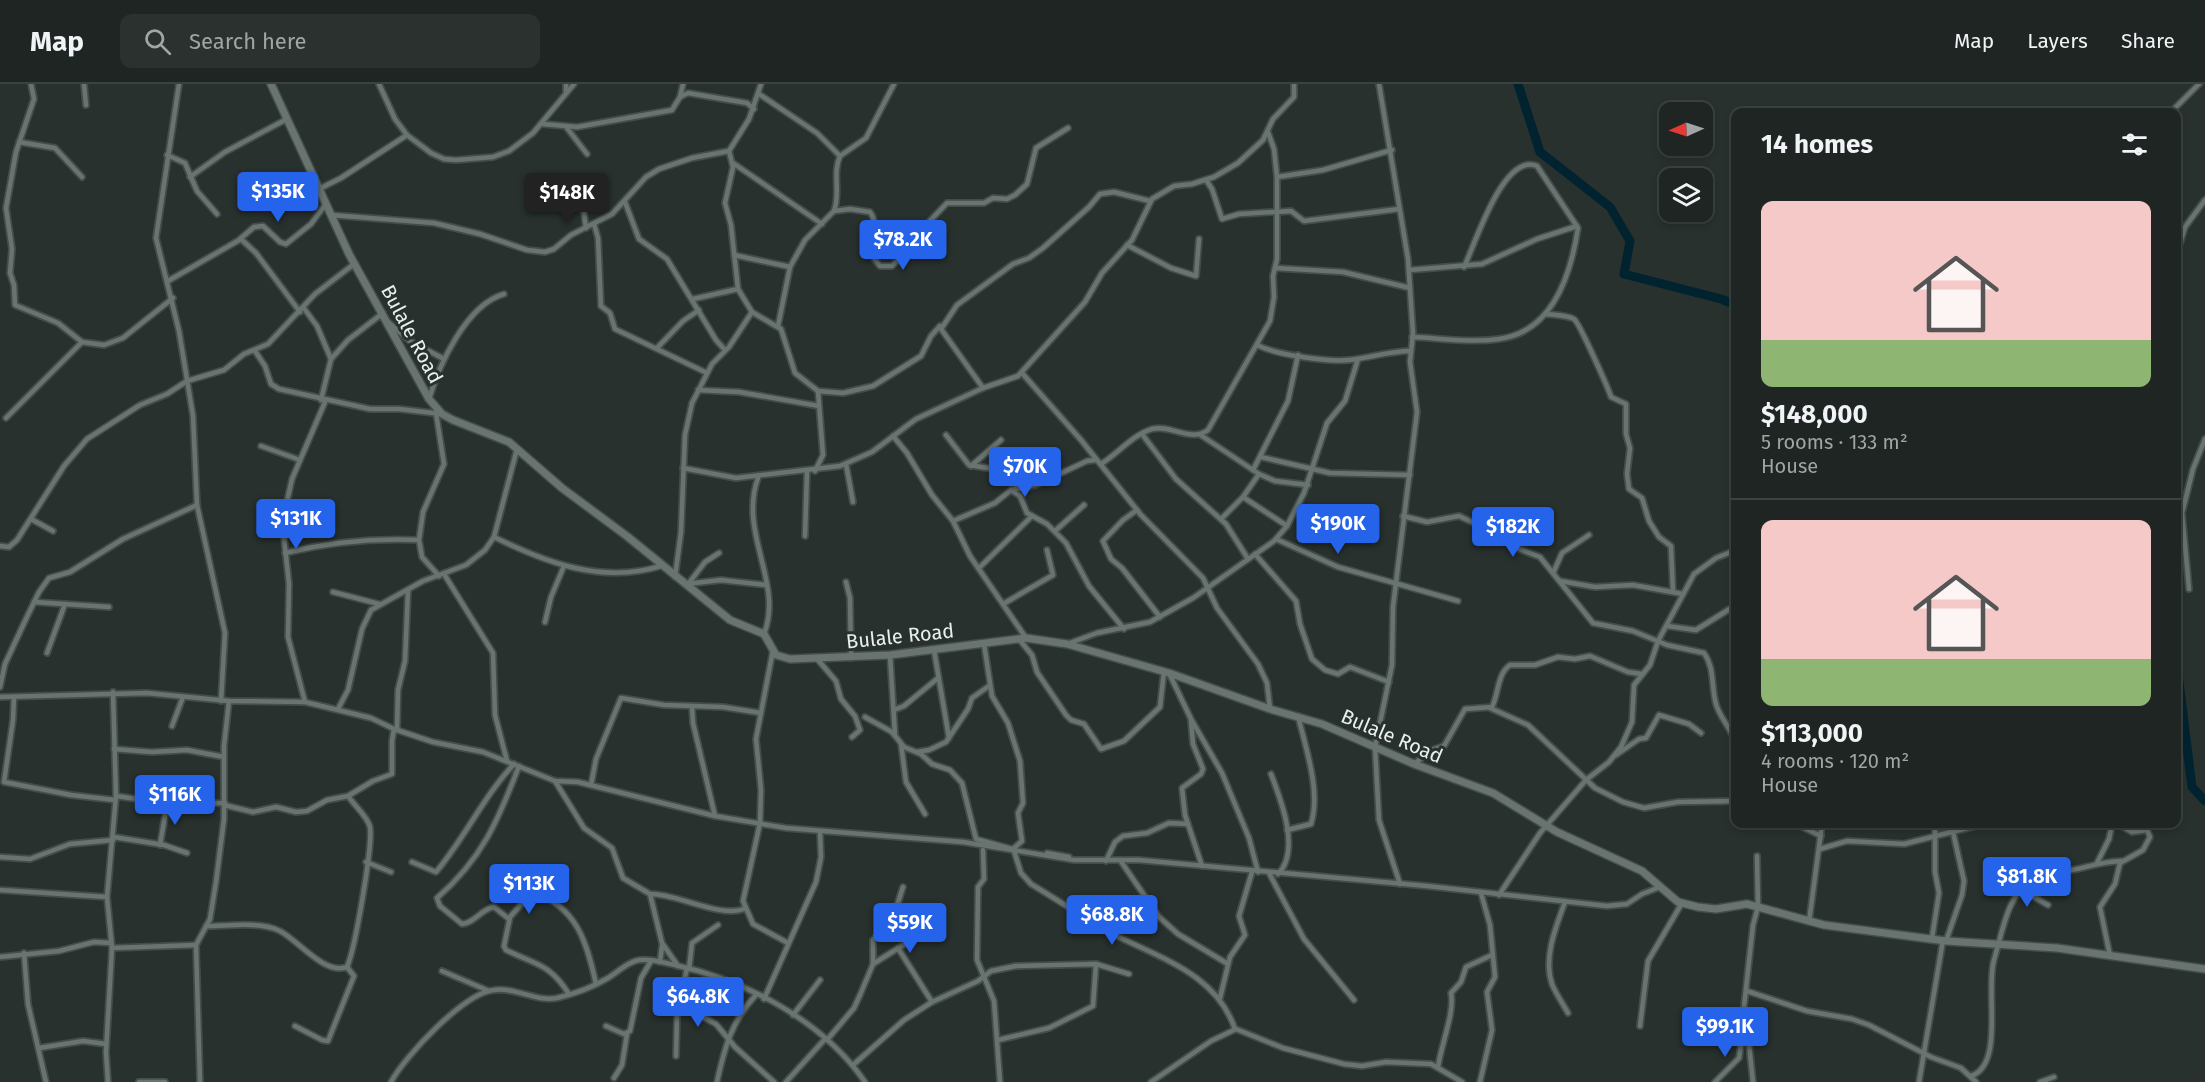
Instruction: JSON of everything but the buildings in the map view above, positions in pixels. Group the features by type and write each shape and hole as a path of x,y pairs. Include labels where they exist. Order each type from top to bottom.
{"street":[{"path":"31,84 34,99 20,142 6,208 12,249 10,273 14,285 15,305 58,324 82,342 113,344 173,298"},
{"path":"84,84 86,105"},
{"path":"179,84 156,238 173,298 187,381 194,430 196,505 225,633 221,701"},
{"name":"Bulale Road","path":"271,84 317,190 354,264 439,414 509,442 562,489 628,537 730,620 764,634"},
{"path":"379,84 395,119 407,135 431,153 456,160 505,153 543,124 574,84"},
{"path":"566,84 566,93"},
{"path":"543,124 567,128 672,110 680,97 683,84"},
{"path":"330,215 434,223 466,230 536,252 554,249 571,235 612,214 646,177 659,169 692,158 729,151 754,109 762,84"},
{"path":"778,326 790,267 805,240 834,211 838,201 835,172 840,156 866,138 894,84"},
{"path":"683,468 736,478 758,478 815,471 846,464 864,457 910,422 983,388 1008,381 1022,373 1079,310 1102,273 1133,238 1150,201 1174,186 1206,180 1238,163 1254,151 1268,132 1273,119 1294,97 1294,84"},
{"path":"1379,84 1392,150 1409,270 1412,337 1410,351 1418,412 1403,516 1389,682 1375,747 1379,779 1378,811 1400,884"},
{"path":"2174,108 2199,84"},
{"path":"680,97 688,93 747,103 754,109"},
{"path":"759,94 817,133 840,156"},
{"path":"190,177 225,153 285,120"},
{"path":"567,128 587,154"},
{"path":"834,211 850,209 872,213 874,225 868,241 869,249 880,266 892,266 905,253 909,243 947,203 984,203 993,198 1008,199 1021,191 1027,184 1036,147 1068,128"},
{"path":"1101,464 1142,434 1160,428 1187,435 1205,432 1212,424 1269,326 1276,268 1277,177 1274,149 1268,132"},
{"path":"317,190 342,178 407,135"},
{"path":"20,142 55,148 82,177"},
{"path":"1277,177 1323,170 1392,150"},
{"path":"729,151 733,163 725,202 730,218 738,289 752,312 778,326 783,332 795,373 818,392 857,391 873,386 923,354 931,336 957,305 1013,264 1033,256 1089,207 1100,194 1114,192 1150,201"},
{"path":"167,155 184,163 197,190 217,214"},
{"path":"733,163 822,224"},
{"path":"1412,337 1501,339 1523,331 1545,314 1558,297 1568,274 1577,226 1541,169 1533,164 1518,166 1495,197 1486,219 1477,232 1474,246 1464,267"},
{"path":"1206,180 1212,189 1221,219 1239,214 1292,211 1304,221 1399,209"},
{"path":"581,192 585,228"},
{"path":"2181,240 2205,200"},
{"path":"625,202 639,239 667,259 725,350"},
{"path":"168,281 239,239 254,227 262,226 280,242 286,244 311,225 325,205"},
{"path":"594,224 598,238 598,276 602,307 610,313 617,330 707,373"},
{"path":"1409,270 1464,267 1490,261 1537,239 1577,226"},
{"path":"239,239 245,241 256,253 317,326 331,359"},
{"path":"1126,245 1171,268 1196,276 1199,239"},
{"path":"734,255 790,267"},
{"path":"0,546 12,545 64,466 87,439 117,418 167,394 187,381 216,373 244,354 268,344 326,284 354,264"},
{"path":"1276,268 1343,272 1410,288"},
{"path":"693,299 738,289"},
{"path":"429,399 444,359 475,315 504,294"},
{"path":"657,348 683,321 699,310"},
{"path":"675,577 681,532 683,468 689,415 707,373 752,312"},
{"path":"305,702 288,637 289,584 285,554 286,506 300,459 323,401 331,359 348,340 383,313"},
{"path":"1545,314 1570,317 1578,323 1598,370 1609,387 1611,397 1626,404 1626,434 1630,448 1627,474 1629,489 1642,498 1648,519 1659,537 1671,546 1672,591"},
{"path":"388,322 415,345 444,359"},
{"path":"940,326 983,388"},
{"path":"6,418 82,342"},
{"path":"1257,345 1274,353 1340,360 1358,359 1382,352 1410,351"},
{"path":"255,351 273,387 323,401 370,409 399,409 439,414 444,464 423,512 419,540 422,557 442,575 493,653 495,715 507,761"},
{"path":"1253,470 1288,401 1298,355"},
{"path":"1067,644 1097,633 1143,625 1160,617 1276,539 1287,525 1308,485 1327,423 1347,397 1358,359"},
{"path":"1022,373 1081,440 1137,510 1203,578 1206,588 1232,632 1258,664 1267,683 1270,709"},
{"path":"698,390 739,392 819,406"},
{"path":"815,471 823,455 818,392"},
{"path":"1142,434 1176,479 1221,519 1248,559"},
{"path":"1199,434 1259,474 1275,481 1308,485"},
{"path":"946,435 971,466 1000,470 1018,487"},
{"path":"892,436 907,453 932,495 953,521 966,551 1003,604 1032,655 1036,672 1066,715 1071,720 1084,724 1101,749 1124,741 1159,708 1167,672"},
{"path":"2189,589 2182,513 2193,470 2205,439"},
{"path":"971,466 1001,440"},
{"path":"261,446 300,459"},
{"path":"338,709 348,690 367,617 379,604 479,556 494,537 517,448"},
{"path":"1261,457 1311,470 1361,476 1410,475"},
{"path":"953,521 995,503 1018,487 1033,486 1084,462 1096,460"},
{"path":"846,464 853,502"},
{"path":"805,536 807,472"},
{"path":"1221,519 1243,498 1259,474"},
{"path":"758,478 752,499 753,526 763,560 766,585 769,617 764,634 772,650 756,745 761,790 760,823 744,894 744,909 753,924 788,943"},
{"path":"1011,490 1020,496 1026,512 1055,531 1068,546 1089,586 1124,628"},
{"path":"1243,498 1287,525"},
{"path":"0,687 6,664 34,602 49,578 70,572 123,539 196,505"},
{"path":"1055,531 1084,505"},
{"path":"1137,510 1122,520 1103,541 1111,559 1122,568 1160,617"},
{"path":"979,568 1032,516"},
{"path":"1403,516 1427,522 1459,516 1494,532 1514,546 1540,557 1554,571 1568,595 1593,623 1634,631 1658,641 1706,655 1712,673 1717,707 1731,730"},
{"path":"31,519 52,531"},
{"path":"1554,571 1562,553 1589,535"},
{"path":"494,537 536,558 564,566 621,574 661,566"},
{"path":"1276,539 1338,567 1458,601"},
{"path":"285,554 321,544 355,540 419,540"},
{"path":"1003,604 1053,575 1047,550"},
{"path":"1616,755 1630,728 1634,685 1650,665 1658,641 1683,594 1701,567 1731,552"},
{"path":"686,584 705,562 718,553"},
{"path":"1255,554 1296,601 1300,624 1314,661 1338,674 1350,667 1389,682"},
{"path":"545,622 551,597 564,566"},
{"path":"686,584 728,581 766,585"},
{"path":"1560,581 1595,587 1633,585 1683,594"},
{"path":"846,582 850,598 851,658"},
{"path":"14,697 14,720 4,782 71,795 167,804 225,804 253,813 276,807 299,812 314,809 327,800 348,796 373,781 392,774 392,741 396,730 408,591"},
{"path":"333,592 379,604"},
{"path":"34,602 109,607"},
{"path":"47,653 65,604"},
{"path":"1666,626 1696,630 1731,608"},
{"name":"Bulale Road","path":"772,650 782,658 818,660 890,656 1022,638 1067,644 1167,672 1270,709 1298,716 1414,764 1498,795 1547,826 1642,871 1682,903 1713,909 1744,903 1809,922 1944,940 2057,948 2205,969"},
{"path":"984,644 989,686 995,702 1008,723 1020,761 1023,803 1018,814 1022,841 1013,850"},
{"path":"934,650 949,739"},
{"path":"890,656 895,734 901,744 906,782 925,814"},
{"path":"1490,708 1498,694 1501,675 1510,665 1535,665 1558,657 1575,659 1590,656 1628,672 1642,674"},
{"path":"818,660 836,681 841,699 859,723 860,730 852,737"},
{"path":"1167,672 1222,773 1249,838 1255,872 1239,916 1245,935 1234,948 1220,998"},
{"path":"894,710 904,706 938,678"},
{"path":"917,752 935,748 949,739 959,719 969,708 972,698 989,686"},
{"path":"108,1082 106,1044 111,945 107,897 116,798 113,692"},
{"path":"0,697 113,692 229,702 305,702 371,718 396,730 507,761 555,781 591,785 715,816 820,831 927,838 1074,860 1120,860 1202,866 1400,884 1586,906 1621,906 1660,887"},
{"path":"172,726 183,697"},
{"path":"591,785 596,759 604,735 614,721 619,700 636,699 761,713"},
{"path":"200,1082 196,945 212,913 225,804 224,757 229,702"},
{"path":"692,707 693,723 715,816"},
{"path":"1414,764 1444,746 1466,708 1490,708 1528,725 1586,780 1602,792 1641,808 1678,802 1731,801"},
{"path":"1498,895 1547,826 1586,780 1616,755 1646,738 1659,715 1689,724 1701,733"},
{"path":"1287,830 1311,824 1313,809 1309,766 1298,716"},
{"path":"865,717 895,734"},
{"path":"1191,719 1193,744 1204,766 1201,774 1182,787 1184,813 1190,825 1202,866"},
{"path":"901,744 917,752 932,765 950,770 962,783 976,839 1013,850"},
{"path":"114,749 152,752 187,750 224,757"},
{"path":"412,862 436,872 459,843 494,786 516,765"},
{"path":"509,919 494,907 488,908 469,923 458,923 440,906 437,898 461,877 497,824 516,765"},
{"path":"1271,774 1287,830 1286,862 1278,874"},
{"path":"555,781 561,787 571,811 584,828 612,848 623,878 651,894 670,895 730,911 744,909"},
{"path":"295,1026 316,1038 328,1041 354,976 347,967 366,862 369,824 348,796"},
{"path":"160,844 167,804"},
{"path":"1106,861 1115,842 1123,837 1148,833 1174,822 1190,825"},
{"path":"1804,828 1821,836"},
{"path":"1809,922 1822,828"},
{"path":"1932,938 1939,893 1935,875 1935,828"},
{"path":"1820,849 1847,841 1897,845 1968,828"},
{"path":"2097,863 2109,839 2111,828"},
{"path":"2110,956 2100,910 2115,884 2118,865 2148,845 2150,833 2147,830 2130,831 2125,828"},
{"path":"764,999 808,904 819,870 820,831"},
{"path":"1919,1082 1944,940 1962,895 1964,881 1953,832"},
{"path":"0,857 30,859 70,844 113,838 160,844 187,853"},
{"path":"983,850 984,879 978,885 977,903 977,960 994,1001 1000,1082"},
{"path":"1013,850 1021,873 1031,884 1113,934 1184,970 1208,985 1220,998 1235,1029 1288,1050 1344,1064 1362,1066 1386,1062 1430,1064 1462,1082"},
{"path":"1715,1082 1739,1058 1758,907 1757,855"},
{"path":"1120,860 1159,918 1178,934 1228,964"},
{"path":"1971,1076 1979,1073 1987,1063 1992,1036 1990,980 2008,912 2034,868 2063,873 2097,863 2122,861"},
{"path":"366,862 391,872"},
{"path":"1269,873 1306,943 1354,1000"},
{"path":"786,1082 856,1004 873,964 873,940 891,921 903,887"},
{"path":"2020,889 2048,905"},
{"path":"0,890 107,897"},
{"path":"569,994 561,982 538,963 506,950 504,943 509,919 532,892 562,907 572,916 585,942 596,984"},
{"path":"651,894 662,943 660,962"},
{"path":"1480,1082 1492,1030 1487,996 1495,977 1488,910 1481,894"},
{"path":"1565,902 1553,938 1550,971 1552,984 1568,1013"},
{"path":"1640,1026 1648,961 1682,903"},
{"path":"676,1056 679,1005 692,943 718,925"},
{"path":"873,964 935,925"},
{"path":"206,926 271,928 325,963 341,968 347,967"},
{"path":"0,957 51,952 94,942 111,945 196,945"},
{"path":"662,943 678,966"},
{"path":"898,948 932,1002"},
{"path":"24,953 28,1005 46,1082"},
{"path":"1438,1067 1442,1040 1451,1014 1451,993 1461,982 1466,967 1492,954"},
{"path":"614,1078 622,1065 641,978 651,961"},
{"path":"442,971 489,991 511,991 549,999 596,984 631,963 651,961 688,968 727,981 793,1015 826,1040 853,1065 865,1082"},
{"path":"998,1040 1045,1029 1093,1006 1096,964"},
{"path":"853,1065 887,1033 932,1002 983,978 991,971 1016,966 1096,964 1129,974"},
{"path":"793,1015 820,981"},
{"path":"391,1082 403,1063 434,1029 457,1009 489,991"},
{"path":"1747,991 1807,1011 1852,1019 1924,1051 1971,1076 1976,1082"},
{"path":"717,1082 728,1038 742,1010 756,995"},
{"path":"659,1005 679,1005 716,1024 735,1047 774,1082"},
{"path":"606,1026 627,1034"},
{"path":"1151,1082 1196,1050 1235,1029"},
{"path":"1742,1038 1749,1044 1753,1082"},
{"path":"39,1048 71,1042 106,1044"},
{"path":"2040,1082 2054,1077"},
{"path":"139,1082 165,1082"}],"waterway":[{"path":"1518,84 1540,152 1610,207 1630,241 1624,274 1731,303"},
{"path":"2181,698 2192,787 2205,801"}]}
